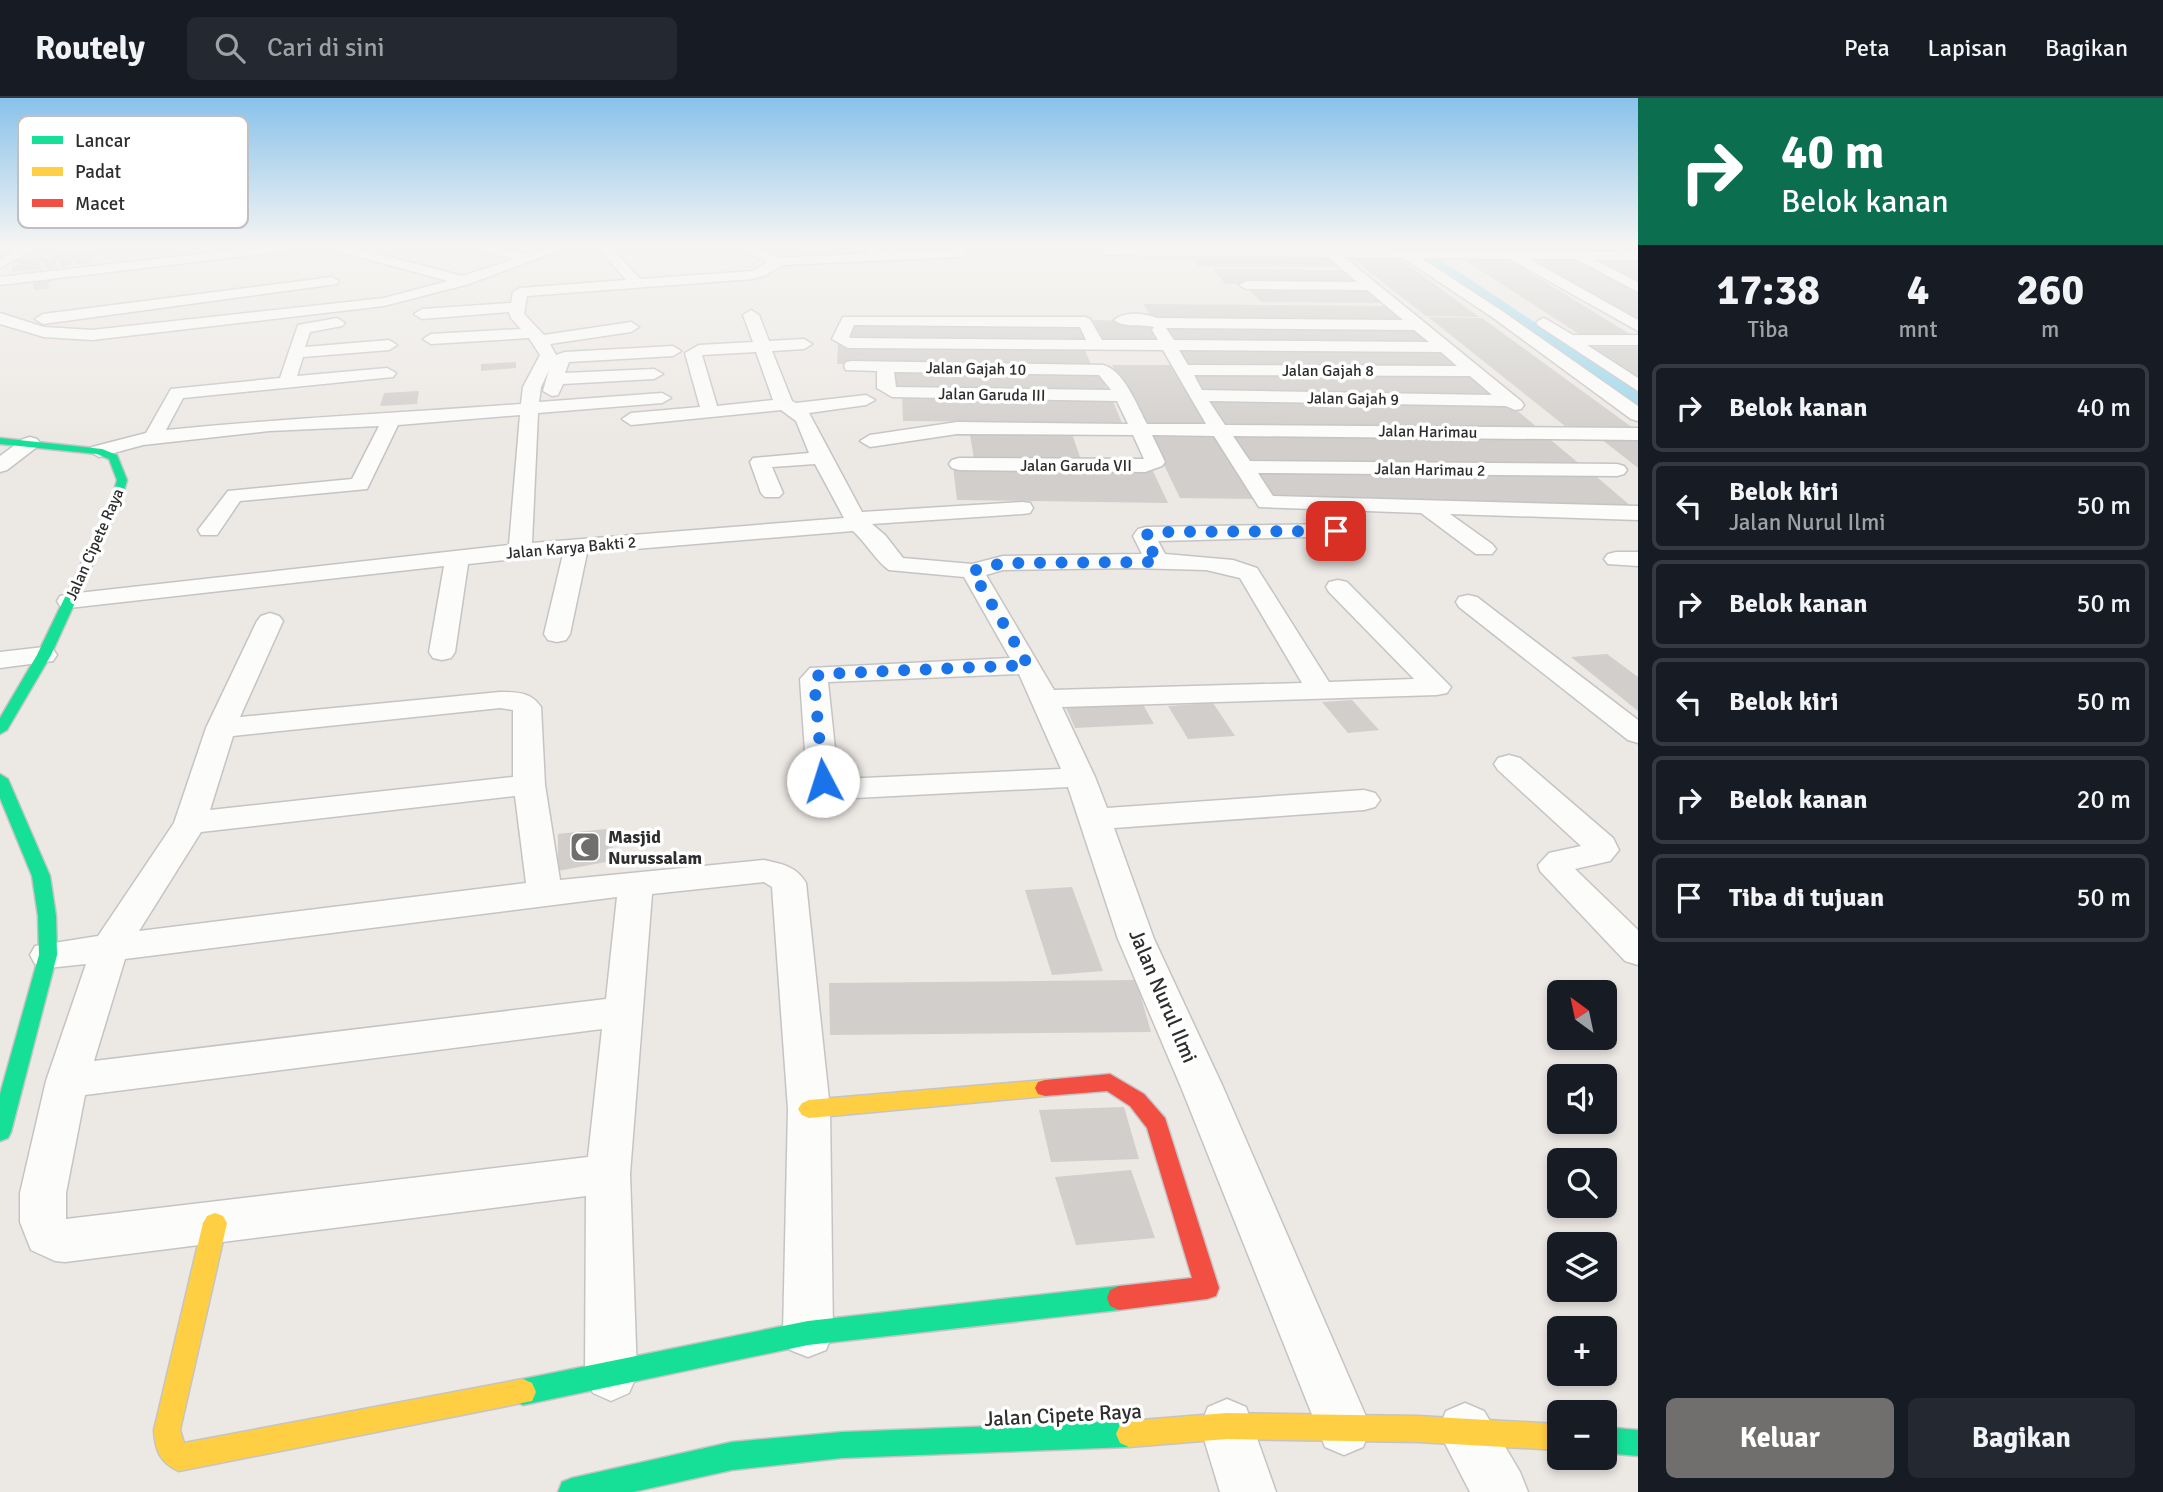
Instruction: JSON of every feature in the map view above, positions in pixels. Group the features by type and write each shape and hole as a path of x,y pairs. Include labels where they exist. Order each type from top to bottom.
{"main road":[{"path":"0,441 99,450"},
{"name":"Jalan Cipete Raya","path":"0,730 44,655 116,502 122,480 114,457 99,450"},
{"path":"0,779 7,815 41,876 47,916 48,955 3,1109"},
{"path":"215,1223 167,1430 167,1446 179,1457 611,1374 808,1333 1208,1288 1157,1124 1137,1100 1110,1083 809,1109"},
{"name":"Jalan Cipete Raya","path":"572,1492 733,1474 842,1445 1117,1435 1227,1426 1465,1430 1547,1436"},
{"path":"1617,1441 1638,1443"}],"street":[{"path":"5,321 99,311"},
{"path":"5,321 69,335 102,335 298,311"},
{"path":"422,314 462,311"},
{"path":"517,311 516,315 537,337 548,355 532,387 536,411"},
{"path":"1401,311 1551,433"},
{"path":"1499,311 1638,415"},
{"path":"1612,311 1638,326"},
{"path":"1527,312 1638,386"},
{"path":"751,314 761,346 789,407 805,420 821,458 856,522 877,540 891,561 897,565 972,571 1003,563 1227,564 1245,570 1321,692"},
{"path":"1122,320 1146,319 1155,323 1418,325"},
{"path":"286,382 300,332 305,326 377,320"},
{"path":"1097,345 1085,322 846,321 840,339 842,342 1097,345 1446,347"},
{"path":"1155,323 1217,429 1265,501 1275,504 1638,513"},
{"path":"431,339 537,337 632,329 637,352"},
{"path":"1569,340 1638,340"},
{"path":"710,412 694,352 705,349 804,344"},
{"path":"295,353 389,345"},
{"path":"520,551 523,474 536,411 555,379 560,360 565,357 673,351"},
{"name":"Jalan Gajah 10","path":"852,366 1101,370 1107,372 1122,396"},
{"name":"Jalan Garuda III","path":"885,367 886,388 892,392 1122,396"},
{"name":"Jalan Gajah 8","path":"1181,370 1476,371"},
{"path":"155,438 173,397 179,392 387,373"},
{"path":"555,379 654,374"},
{"name":"Jalan Gajah 9","path":"1196,395 1510,401"},
{"path":"1122,396 1140,428"},
{"path":"99,450 124,442 269,425 536,411 662,398"},
{"path":"536,411 602,421 866,400"},
{"path":"209,530 230,497 235,495 360,485 391,420"},
{"name":"Jalan Harimau","path":"870,441 957,428 1638,434"},
{"name":"Jalan Garuda VII","path":"959,464 1153,465 1155,461 1140,428"},
{"name":"Jalan Harimau 2","path":"1244,467 1622,474 1574,433"},
{"path":"0,466 30,443"},
{"path":"772,493 761,462 821,458"},
{"path":"1428,508 1484,550"},
{"name":"Jalan Karya Bakti 2","path":"69,601 457,557 1022,509"},
{"path":"1158,562 1144,536 1146,534 1336,531"},
{"path":"558,634 577,546"},
{"path":"442,652 457,557"},
{"name":"Jalan Nurul Ilmi","path":"972,571 1028,665 1080,777 1136,939 1202,1087 1344,1428"},
{"path":"1045,699 1437,687 1338,587"},
{"path":"1468,602 1638,734"},
{"path":"270,621 221,728 190,823 110,946 67,1081 43,1194 43,1222 47,1235 65,1241 608,1174"},
{"path":"0,660 44,655"},
{"path":"1028,665 820,674 814,679 823,781 836,789 1080,777"},
{"path":"221,728 516,700 527,707 529,785 545,893"},
{"path":"1509,764 1601,846 1602,850 1598,853 1560,862 1555,865 1557,871 1638,952"},
{"path":"190,823 529,785"},
{"path":"1096,819 1364,800"},
{"path":"48,955 636,883 764,871 780,875 789,883 809,1109 808,1333"},
{"path":"611,1374 608,1174 636,883"},
{"path":"67,1081 623,1012"},
{"path":"1227,1426 1248,1492"},
{"path":"1465,1430 1500,1492"}],"building":[{"path":"1148,311 1394,311 1409,324 1154,321"},
{"path":"1420,311 1471,311 1479,317 1426,316"},
{"path":"1543,311 1592,311 1638,339 1585,338"},
{"path":"1621,311 1638,311 1638,321"},
{"path":"1428,317 1482,318 1637,431 1570,430"},
{"path":"1093,320 1147,321 1161,343 1105,343"},
{"path":"848,321 1082,324 1090,342 847,340"},
{"path":"1159,324 1412,326 1434,346 1170,343"},
{"path":"838,344 1083,346 1092,367 837,364"},
{"path":"1175,346 1445,349 1470,370 1188,367"},
{"path":"1590,347 1638,347 1638,378 1607,358"},
{"path":"516,362 516,368 481,371 481,364"},
{"path":"1112,365 1170,365 1206,424 1140,423"},
{"path":"889,370 1099,372 1108,392 890,390"},
{"path":"1190,371 1474,374 1503,398 1205,394"},
{"path":"419,391 417,404 380,406 384,393"},
{"path":"902,395 1111,397 1122,423 903,421"},
{"path":"1206,398 1507,402 1538,428 1223,425"},
{"path":"969,429 1071,431 1081,460 974,459"},
{"path":"1226,432 1546,436 1582,466 1245,462"},
{"path":"1149,434 1216,435 1255,499 1180,498"},
{"path":"1601,439 1638,440 1638,468 1628,460"},
{"path":"953,466 1152,469 1168,503 957,500"},
{"path":"1251,468 1591,472 1632,507 1272,502"},
{"path":"1607,654 1638,677 1638,711 1571,657"},
{"path":"1140,699 1154,724 1075,728 1064,703"},
{"path":"1352,700 1379,730 1348,733 1322,702"},
{"path":"1213,703 1235,736 1188,739 1168,706"},
{"name":"Masjid Nurussalam","path":"615,828 611,861 558,871 558,834"},
{"path":"1072,887 1103,971 1052,975 1025,890"},
{"path":"1136,980 1151,1032 830,1035 829,983"},
{"path":"1124,1107 1139,1159 1051,1162 1039,1110"},
{"path":"1131,1170 1155,1238 1076,1245 1055,1177"}],"waterway":[{"path":"1507,311 1638,400"}],"traffic: fast":[{"path":"0,441 99,451 113,457 122,480 116,502 44,655 0,730"},
{"path":"0,779 41,876 47,916 48,955 0,1132"},
{"path":"523,1392 808,1333 1119,1298"},
{"path":"572,1492 732,1456 842,1445 1129,1434"},
{"path":"1617,1441 1638,1443"}],"traffic: slow":[{"path":"809,1109 1045,1088"},
{"path":"215,1223 167,1430 168,1446 179,1457 523,1392"},
{"path":"1129,1434 1227,1426 1418,1429 1547,1436"}],"traffic: jam":[{"path":"1045,1088 1110,1082 1137,1100 1157,1124 1207,1288 1119,1298"}],"place":[{"name":"Masjid Nurussalam","path":"585,847"}],"route":[{"path":"823,781 814,679 820,674 1028,665 976,573 972,571 990,564 1003,563 1158,562 1144,536 1153,532 1336,531"}]}
